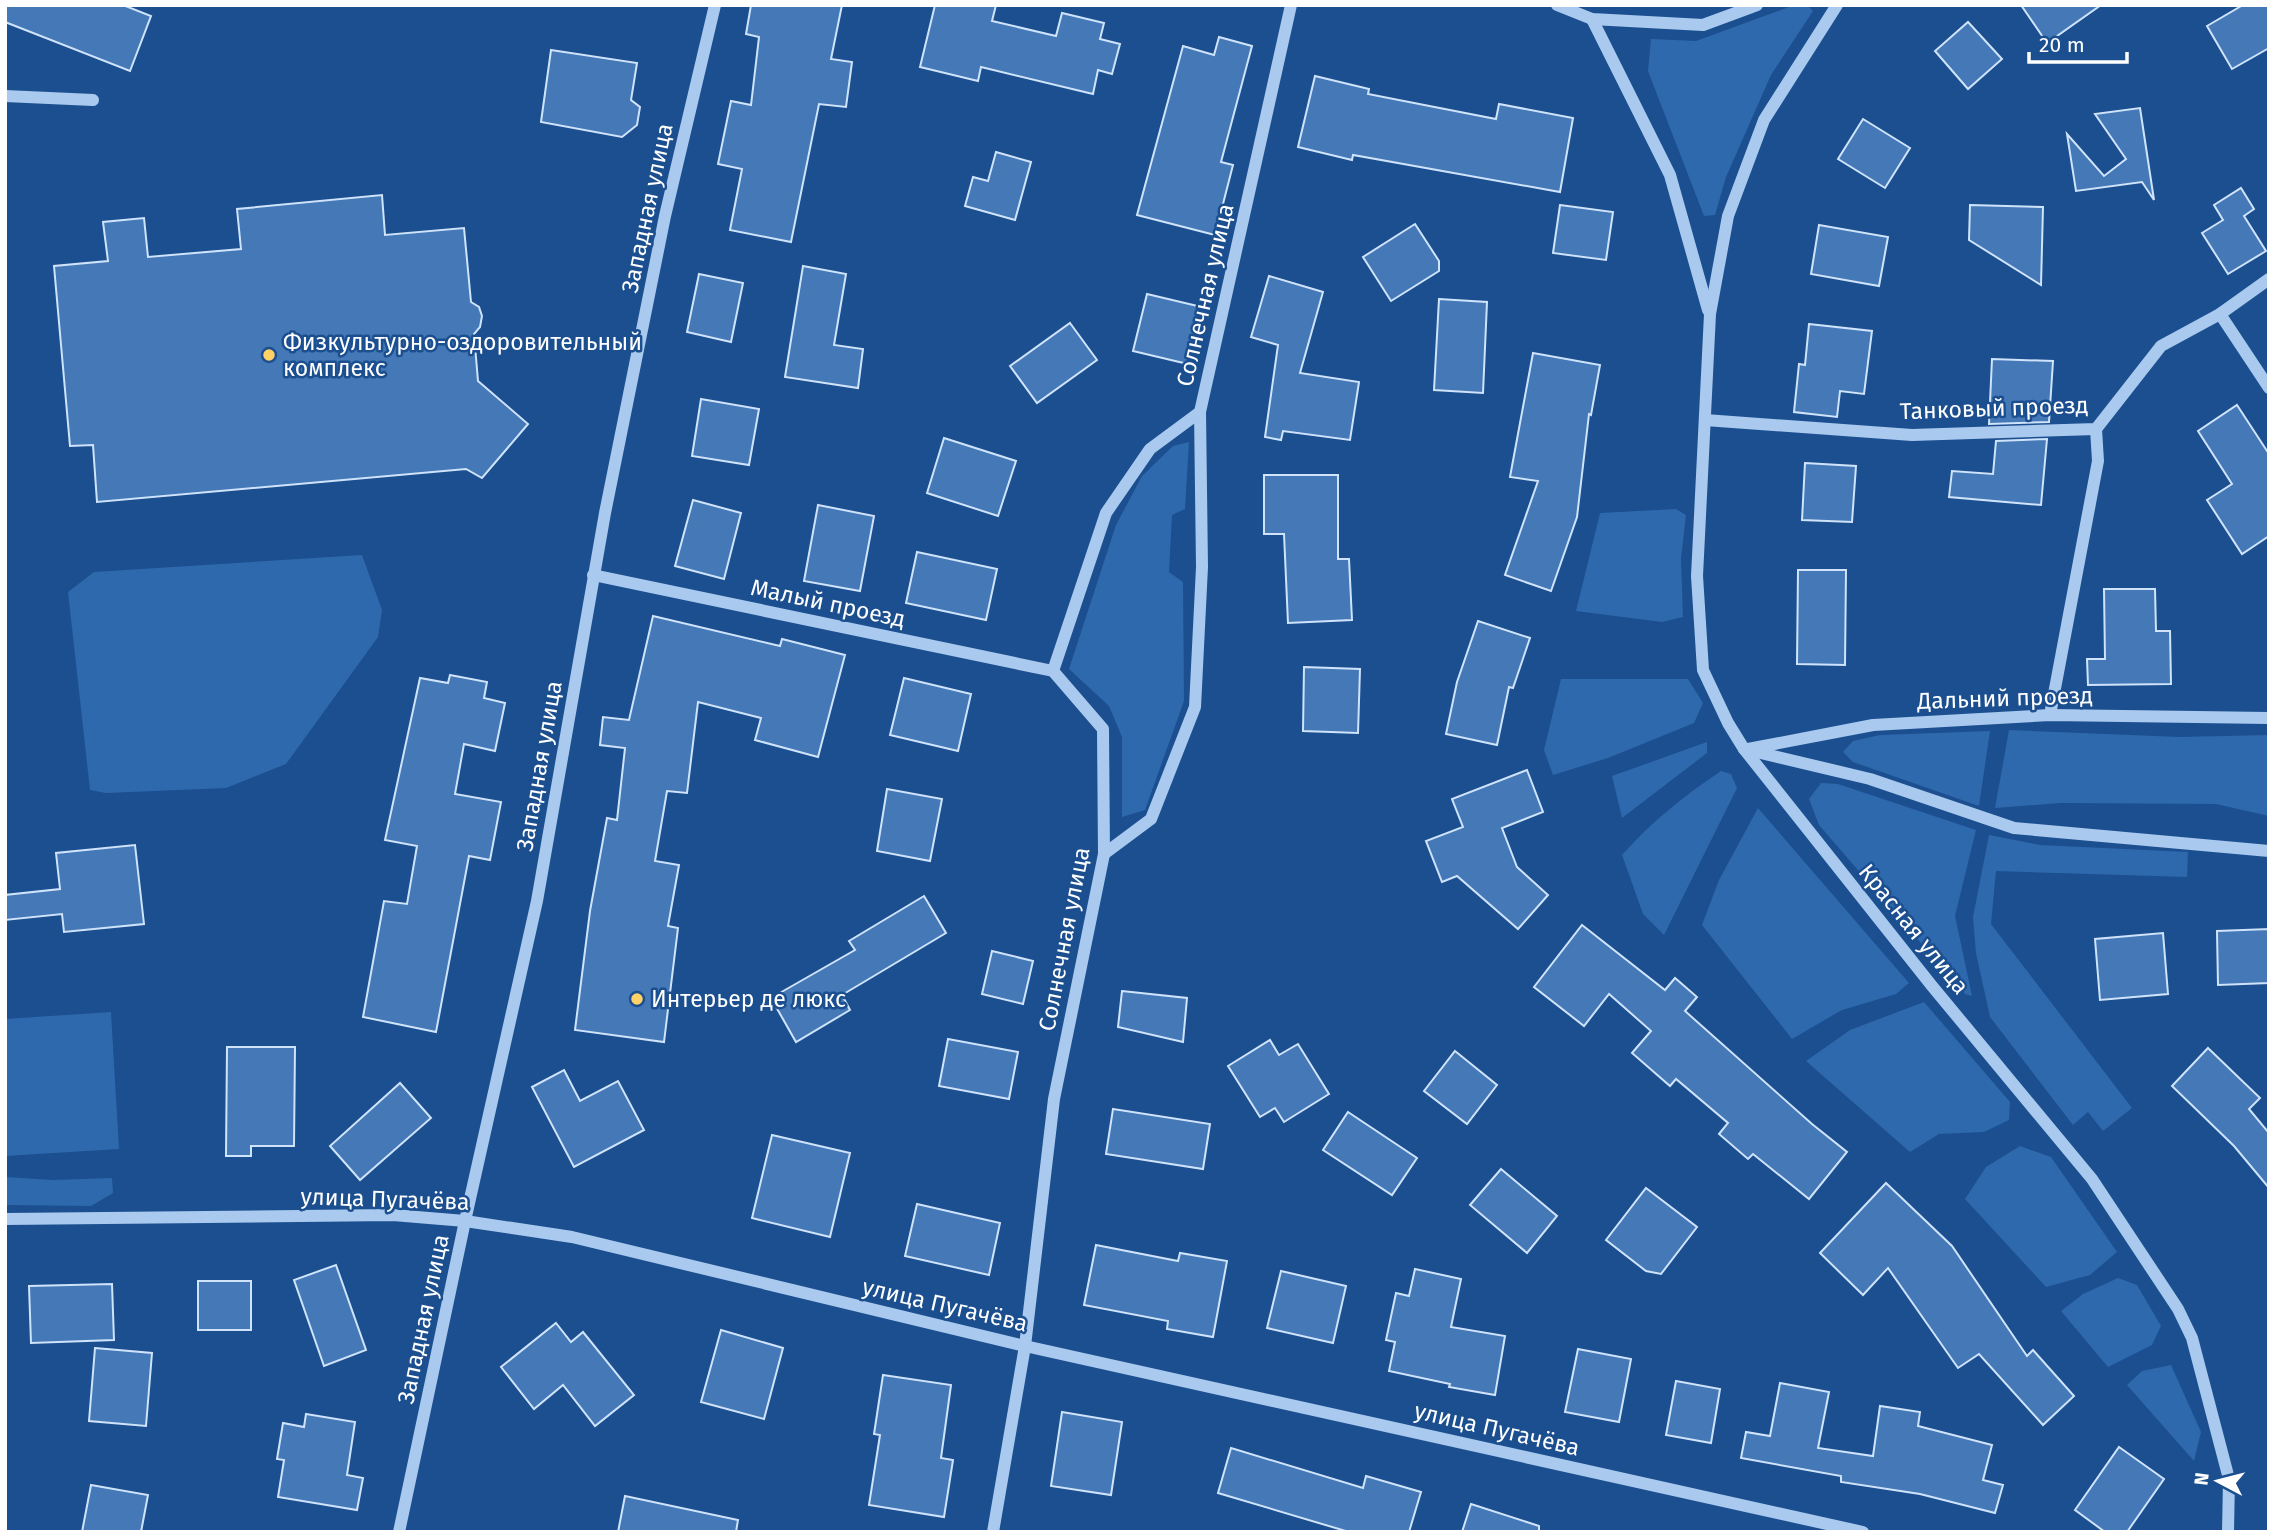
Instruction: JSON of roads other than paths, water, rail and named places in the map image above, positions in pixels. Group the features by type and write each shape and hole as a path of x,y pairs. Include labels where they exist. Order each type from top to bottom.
{"street":[{"name":"Западная улица","path":"399,1532 537,901 593,575 665,216 715,5"},
{"name":"Солнечная улица","path":"993,1532 1025,1346 1055,1099 1104,854 1103,729 1053,671 1106,513 1150,449 1200,412 1291,5"},
{"path":"1557,5 1592,19 1703,25 1757,5"},
{"name":"Красная улица","path":"1837,5 1764,120 1728,216 1710,314 1697,576 1703,670 1728,723 1744,749 1933,986 2092,1179 2178,1310 2192,1338 2229,1479 2228,1532"},
{"name":"Красная улица","path":"1592,19 1670,175 1710,314"},
{"path":"5,96 93,100"},
{"name":"Танковый проезд","path":"1705,421 1912,435 2096,429 2161,346 2220,314 2269,279"},
{"path":"2220,314 2269,388"},
{"path":"1104,854 1151,818 1195,707 1202,567 1200,412"},
{"path":"2050,715 2098,461 2096,429"},
{"name":"Малый проезд","path":"593,575 1053,671"},
{"name":"Дальний проезд","path":"1744,749 1873,724 2050,715 2269,718"},
{"path":"1744,749 1870,779 2014,828 2269,851"},
{"name":"улица Пугачёва","path":"5,1219 393,1215 465,1221 572,1237 1025,1346 1863,1532"}],"place":[{"name":"Физкультурно-оздоровительный комплекс","path":"269,355"},
{"name":"Интерьер де люкс","path":"637,999"}]}
